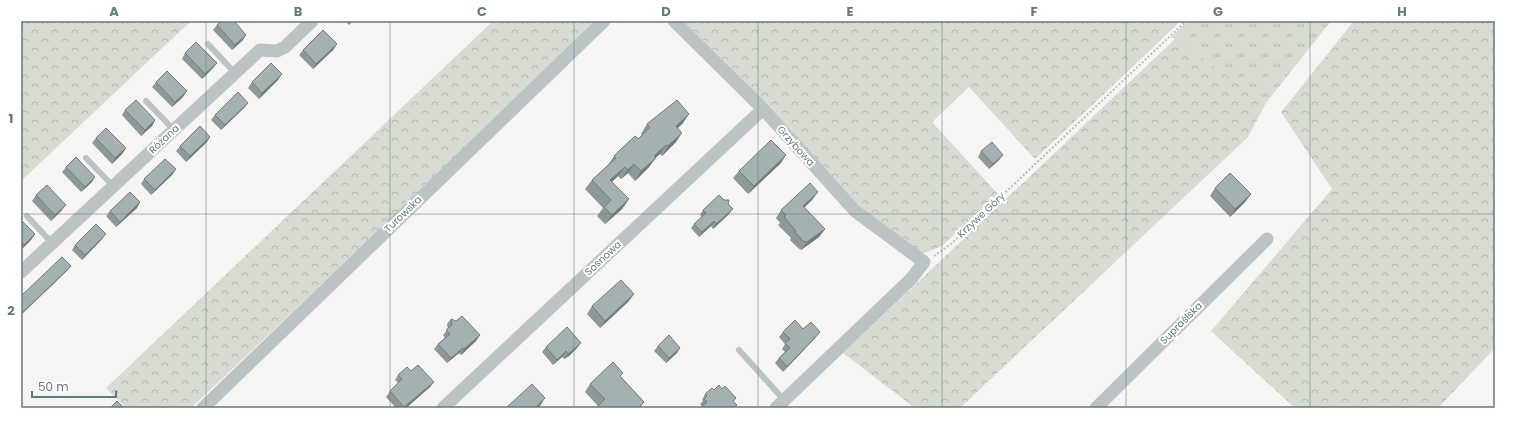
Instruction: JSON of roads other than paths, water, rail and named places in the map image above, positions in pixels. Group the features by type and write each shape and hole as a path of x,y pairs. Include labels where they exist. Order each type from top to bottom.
{"street":[{"name":"Różana","path":"21,272 260,50 277,51 285,47 312,21"},
{"name":"Turowska","path":"203,408 604,21"},
{"name":"Grzybowa","path":"674,21 763,109 854,212 924,262 911,279 780,404"},
{"name":"Sosnowa","path":"443,408 763,109"},
{"name":"Supraślska","path":"1096,408 1267,239"}],"lane":[{"path":"208,44 235,73"},
{"path":"146,101 174,130"},
{"path":"86,158 113,186"},
{"path":"27,216 52,243"},
{"path":"739,350 780,404"}]}
